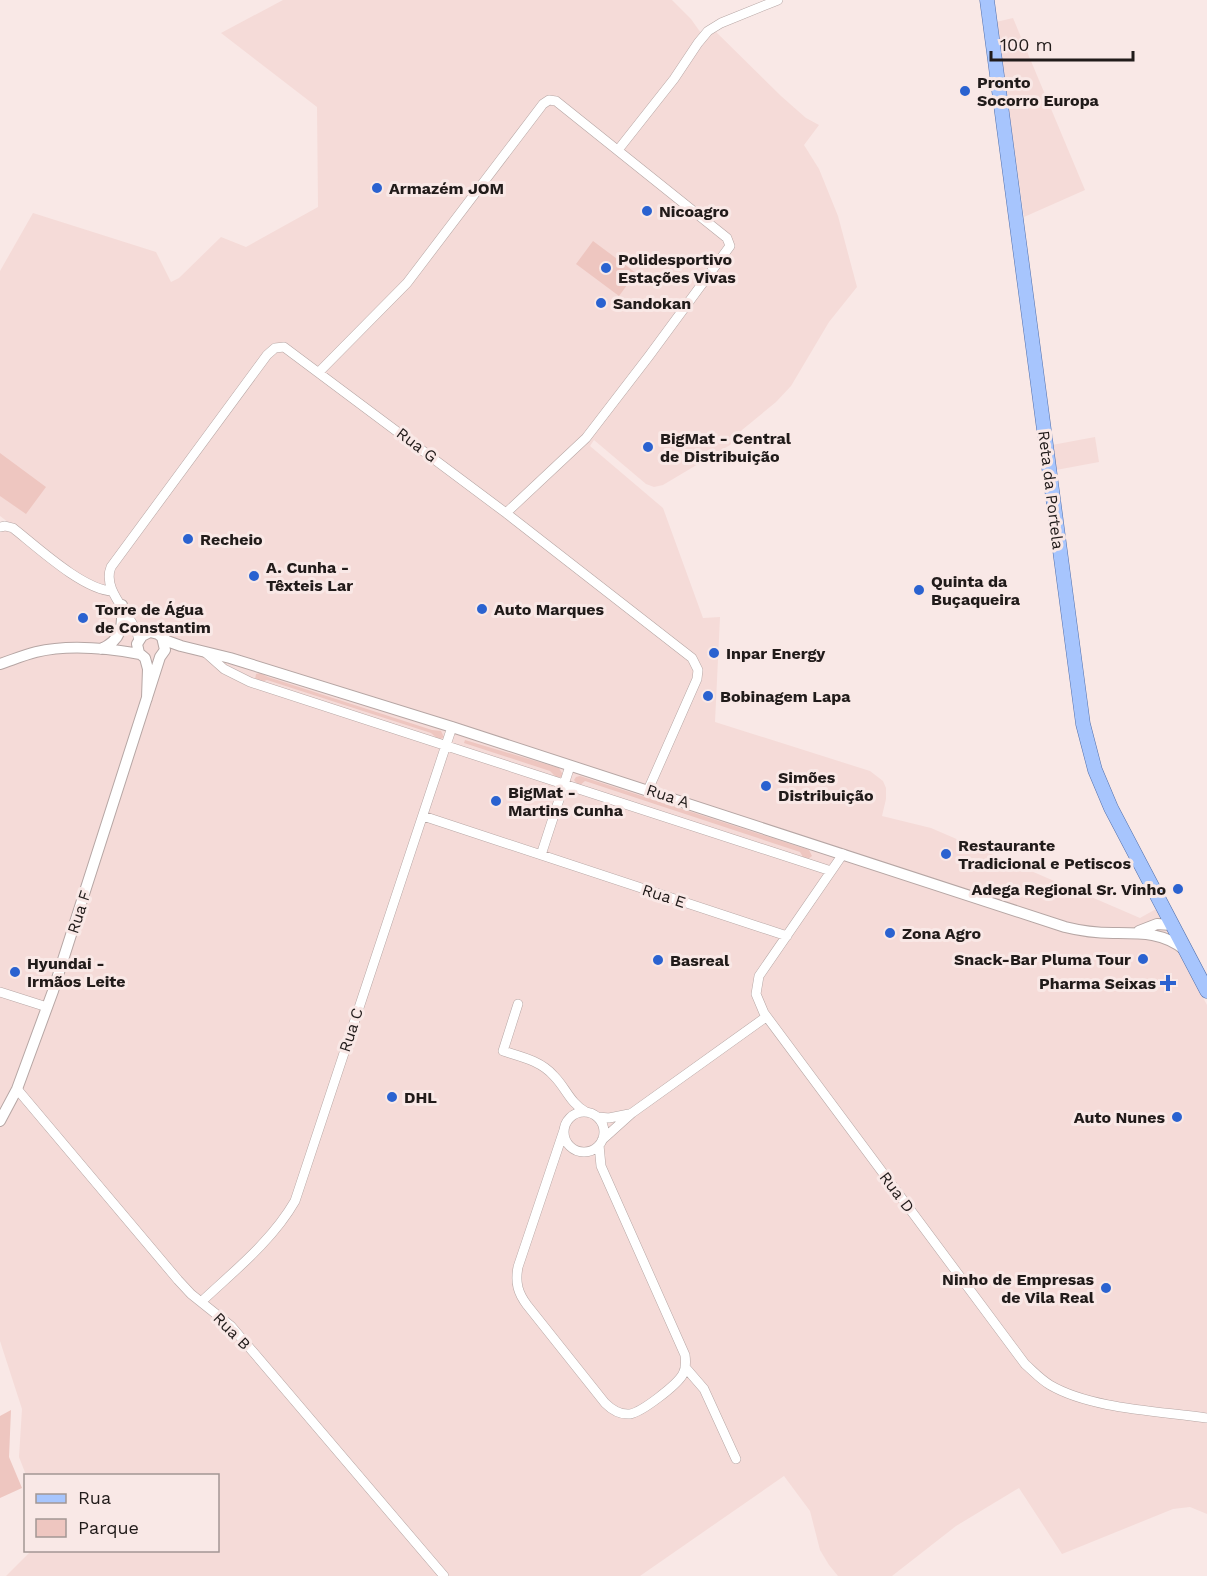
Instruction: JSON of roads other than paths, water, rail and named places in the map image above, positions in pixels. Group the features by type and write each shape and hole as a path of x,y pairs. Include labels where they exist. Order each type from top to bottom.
{"main road":[{"name":"Reta da Portela","path":"987,0 1083,724 1104,794 1207,991"}],"street":[{"path":"618,150 708,31 721,23 778,0"},
{"path":"319,372 407,283 490,171 546,101 549,99 556,102 727,238 730,246 650,356 586,438 506,513"},
{"name":"Rua G","path":"112,591 108,579 111,567 272,351 280,346 284,347 506,513 683,650 695,662 698,670 697,679 648,790"},
{"path":"0,527 13,528 84,581 98,589 112,591 132,622 138,649 149,677 147,698"},
{"path":"122,605 140,625 172,643 206,653 224,669 250,682 831,871"},
{"path":"101,649 112,643 121,632 122,605"},
{"path":"101,649 138,641 145,633 158,635 165,645 162,655"},
{"path":"0,664 44,650 101,649 153,660 162,655 181,651 206,653"},
{"name":"Rua A","path":"206,653 452,727 1065,927 1105,933 1150,931"},
{"name":"Rua F","path":"0,1121 18,1089 47,1007 162,655"},
{"name":"Rua C","path":"201,1302 268,1238 295,1201 452,727"},
{"path":"541,855 570,766"},
{"name":"Rua E","path":"423,816 787,936"},
{"name":"Rua D","path":"843,854 757,982 757,999 766,1017 1012,1347 1037,1376 1058,1389 1092,1401 1207,1418"},
{"path":"1150,931 1163,908"},
{"path":"1150,931 1164,933 1172,925"},
{"path":"1150,931 1171,940 1187,954"},
{"path":"0,992 47,1007"},
{"path":"518,1004 503,1051 536,1062 545,1068 557,1079 576,1105 586,1112 598,1117 609,1118 632,1113"},
{"path":"585,1152 595,1148 632,1113 766,1017"},
{"name":"Rua B","path":"18,1089 178,1280 231,1326 444,1576"},
{"path":"564,1130 567,1142 574,1149 585,1152 601,1166 686,1355 685,1367 679,1380 640,1410 629,1414 616,1412 601,1399 522,1297 516,1285 517,1272 564,1130 569,1119 567,1095"},
{"path":"569,1119 579,1112 586,1112"},
{"path":"598,1117 604,1128 601,1142 601,1166"},
{"path":"555,1157 574,1149"},
{"path":"685,1367 697,1378 704,1389 736,1459"}],"place":[{"name":"Pronto Socorro Europa","path":"965,91"},
{"name":"Armazém JOM","path":"377,188"},
{"name":"Nicoagro","path":"647,211"},
{"name":"Polidesportivo Estações Vivas","path":"606,268"},
{"name":"Sandokan","path":"601,303"},
{"name":"BigMat - Central de Distribuição","path":"648,447"},
{"name":"Recheio","path":"188,539"},
{"name":"A. Cunha - Têxteis Lar","path":"254,576"},
{"name":"Quinta da Buçaqueira","path":"919,590"},
{"name":"Auto Marques","path":"482,609"},
{"name":"Torre de Água de Constantim","path":"83,618"},
{"name":"Inpar Energy","path":"714,653"},
{"name":"Bobinagem Lapa","path":"708,696"},
{"name":"Simões Distribuição","path":"766,786"},
{"name":"BigMat - Martins Cunha","path":"496,801"},
{"name":"Restaurante Tradicional e Petiscos","path":"946,854"},
{"name":"Adega Regional Sr. Vinho","path":"1178,889"},
{"name":"Zona Agro","path":"890,933"},
{"name":"Snack-Bar Pluma Tour","path":"1143,959"},
{"name":"Basreal","path":"658,960"},
{"name":"Hyundai - Irmãos Leite","path":"15,972"},
{"name":"Pharma Seixas","path":"1168,983"},
{"name":"DHL","path":"392,1097"},
{"name":"Auto Nunes","path":"1177,1117"},
{"name":"Ninho de Empresas de Vila Real","path":"1106,1288"}]}
